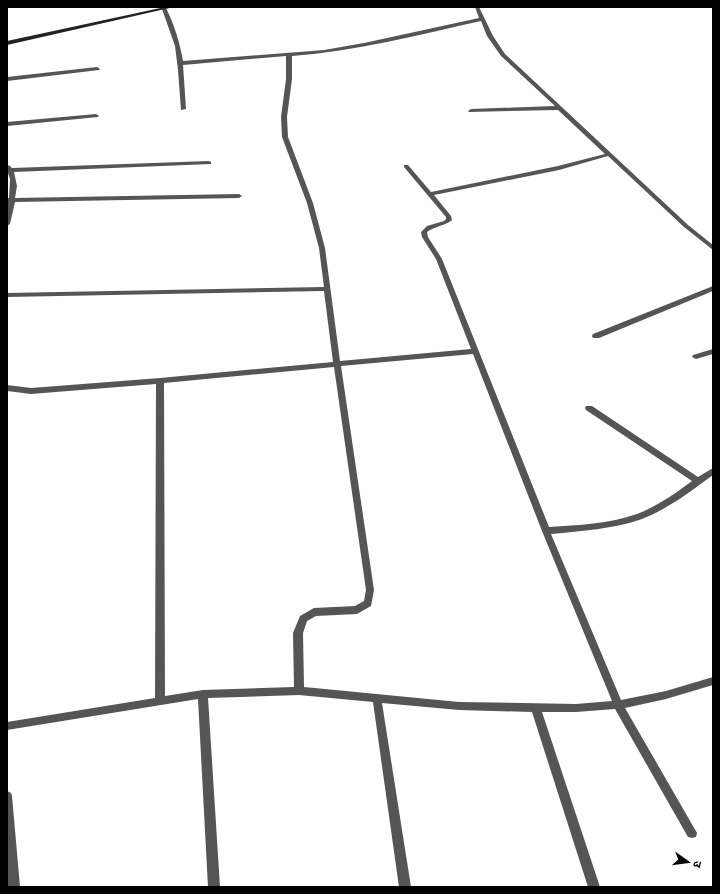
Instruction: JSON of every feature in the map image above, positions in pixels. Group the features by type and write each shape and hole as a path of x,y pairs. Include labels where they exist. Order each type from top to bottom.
{"street":[{"path":"7,43 172,7"},
{"path":"477,7 482,19 503,55 686,226 713,248"},
{"path":"164,9 171,23 182,63 183,109"},
{"path":"182,63 289,56 364,45 482,19"},
{"path":"289,56 289,79 284,117 285,137 310,204 322,248 337,365 370,590 368,603 357,610 314,612 303,619 298,633 299,691"},
{"path":"7,79 97,69"},
{"path":"471,111 559,108"},
{"path":"7,124 96,116"},
{"path":"430,194 553,169 610,154"},
{"path":"7,224 9,200 15,185 9,168 209,163"},
{"path":"406,166 449,217 449,220 427,229 424,232 425,237 439,259 546,531 618,705 692,833"},
{"path":"9,200 239,196"},
{"path":"596,336 713,288"},
{"path":"7,295 327,289"},
{"path":"696,357 713,351"},
{"path":"7,388 31,391 160,381 475,352"},
{"path":"160,381 160,701"},
{"path":"589,408 698,481"},
{"path":"546,531 604,525 640,516 666,502 713,471"},
{"path":"7,726 203,694 299,691 459,706 576,708 618,705 666,695 713,681"},
{"path":"203,694 214,887"},
{"path":"377,699 405,887"},
{"path":"536,708 594,887"},
{"path":"7,796 13,887"}]}
